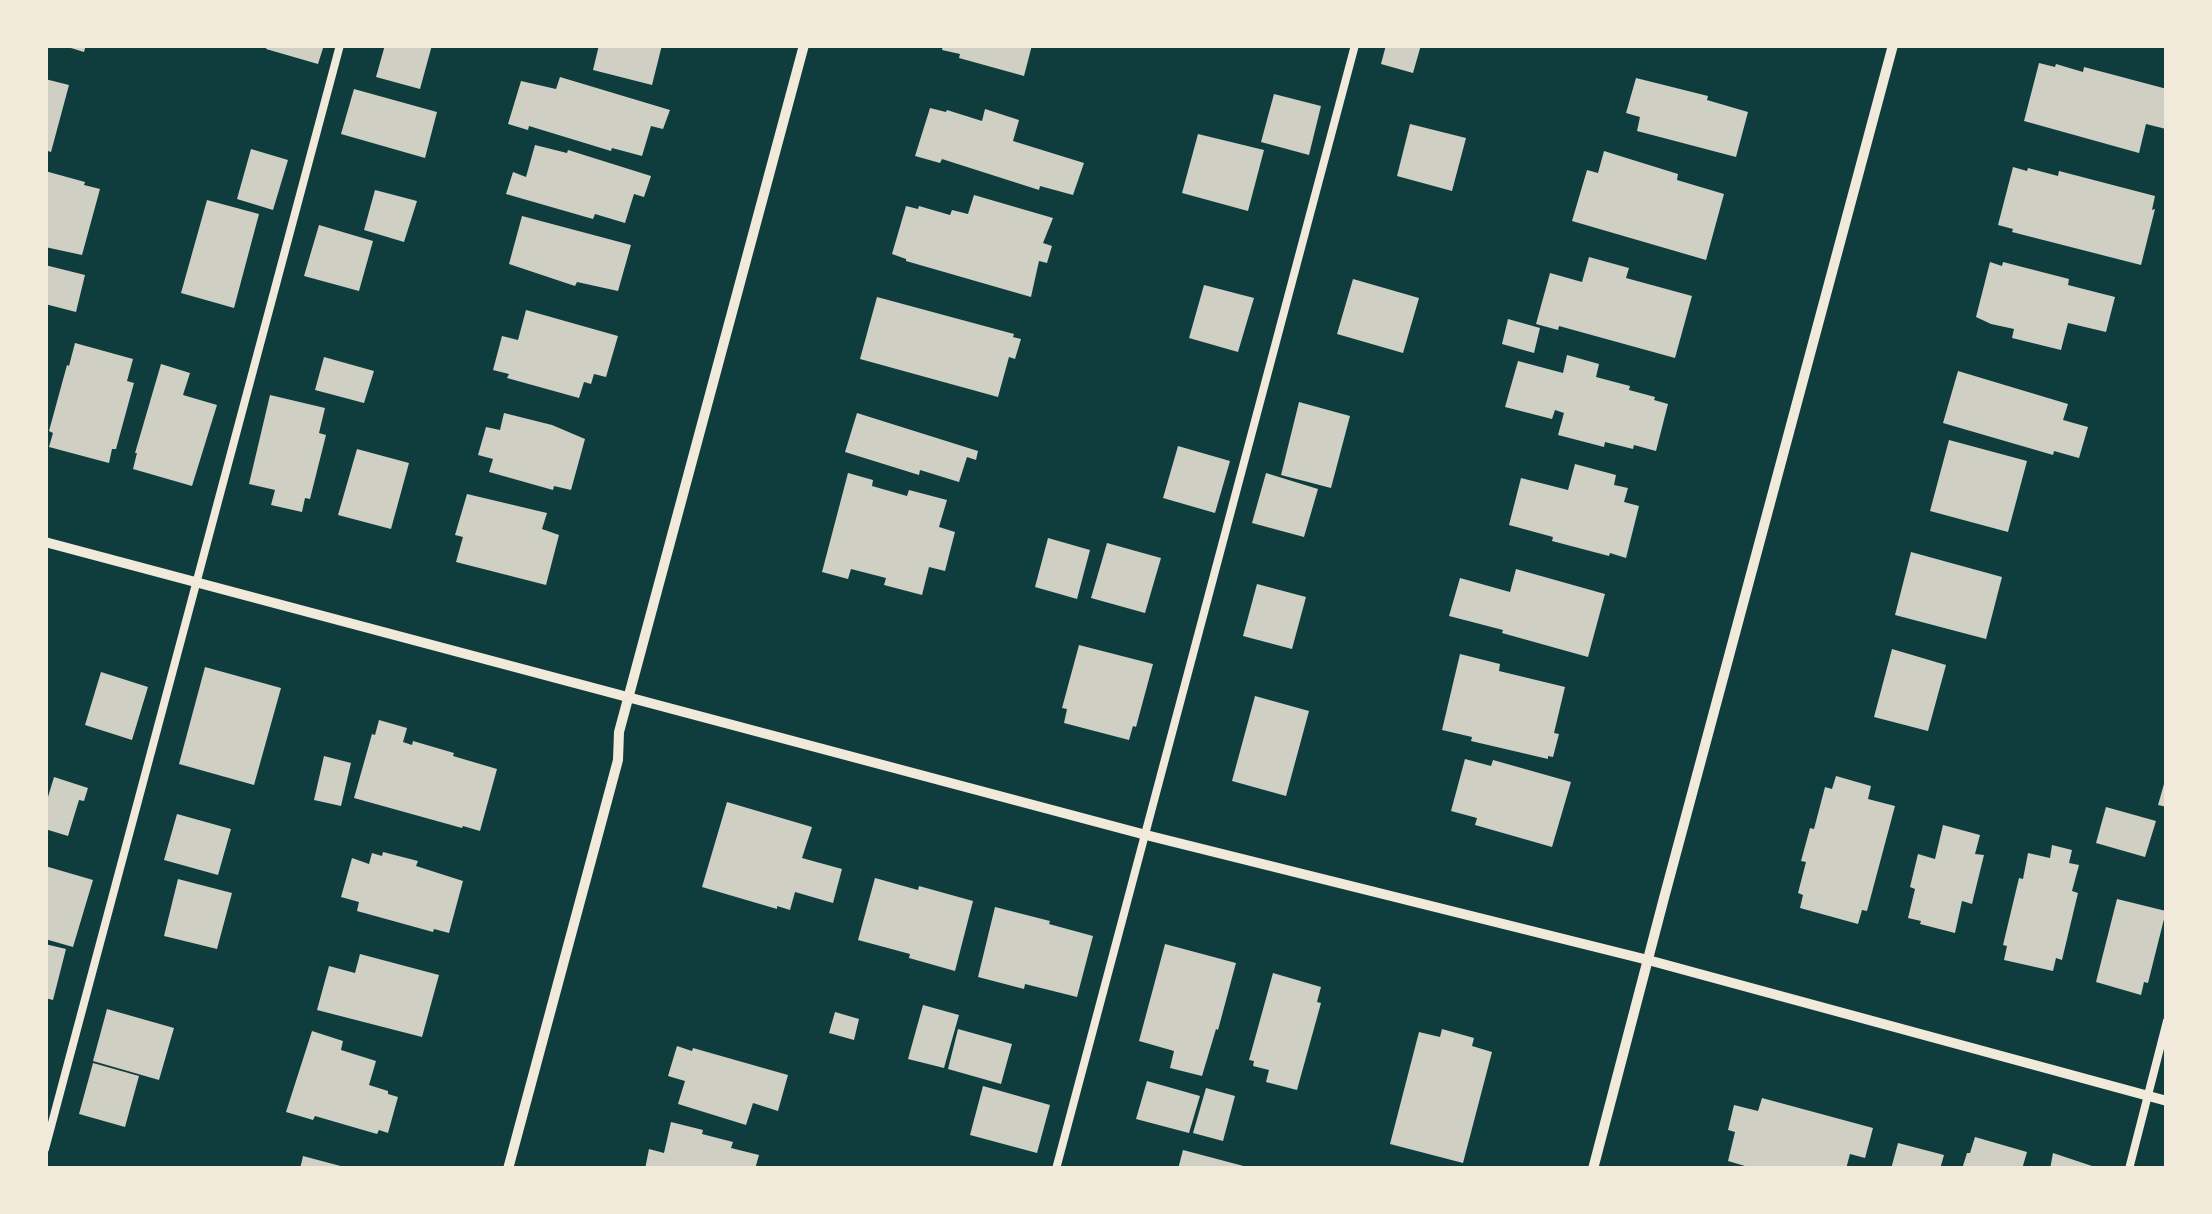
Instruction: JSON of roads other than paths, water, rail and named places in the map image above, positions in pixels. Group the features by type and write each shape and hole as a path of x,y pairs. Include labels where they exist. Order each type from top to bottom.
{"street":[{"path":"508,1169 618,760 619,732 628,697 804,45"},
{"path":"1593,1169 1893,45"},
{"path":"45,542 1146,835 1648,960 2167,1101"}],"lane":[{"path":"45,1149 340,45"},
{"path":"1056,1169 1355,45"},
{"path":"2128,1169 2167,1020"}]}
